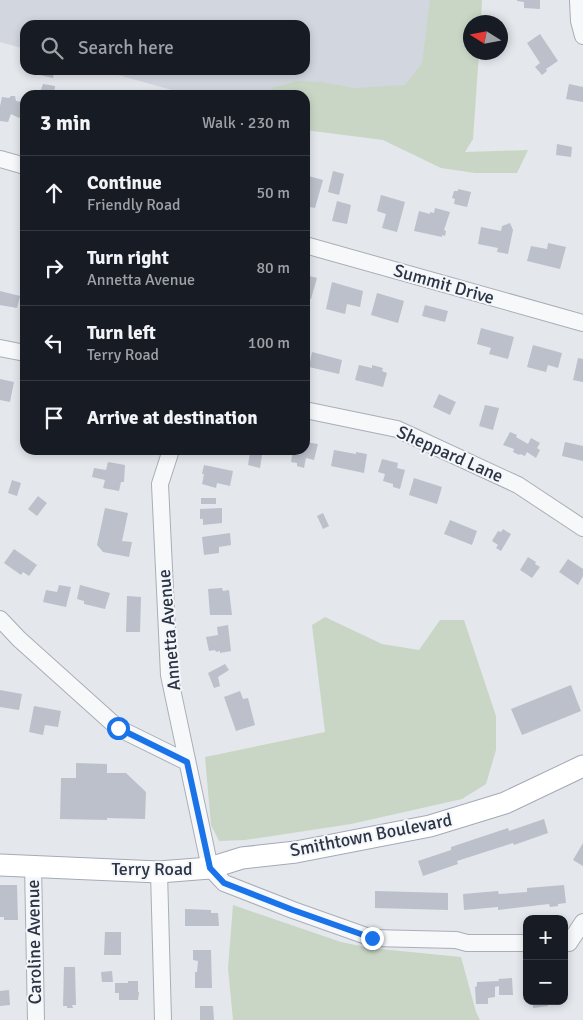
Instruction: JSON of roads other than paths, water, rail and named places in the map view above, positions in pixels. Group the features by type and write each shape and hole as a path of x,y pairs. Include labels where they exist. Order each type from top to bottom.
{"main road":[{"name":"Smithtown Boulevard","path":"210,868 242,858 296,852 430,826 505,803 583,766"},
{"name":"Terry Road","path":"0,865 159,872 210,868"}],"street":[{"path":"578,0 579,21 583,36"},
{"path":"0,159 20,165"},
{"name":"Summit Drive","path":"310,246 583,323"},
{"path":"0,348 20,352"},
{"name":"Sheppard Lane","path":"310,411 397,429 518,485 583,528"},
{"name":"Annetta Avenue","path":"169,455 160,484 169,675 210,868"},
{"path":"0,619 19,639 118,728 187,762"},
{"name":"Caroline Avenue","path":"33,865 36,1020"},
{"name":"Terry Road","path":"210,868 224,883 372,938 456,940 467,943 523,943"},
{"path":"159,872 163,1020"},
{"path":"572,944 583,922"}]}
